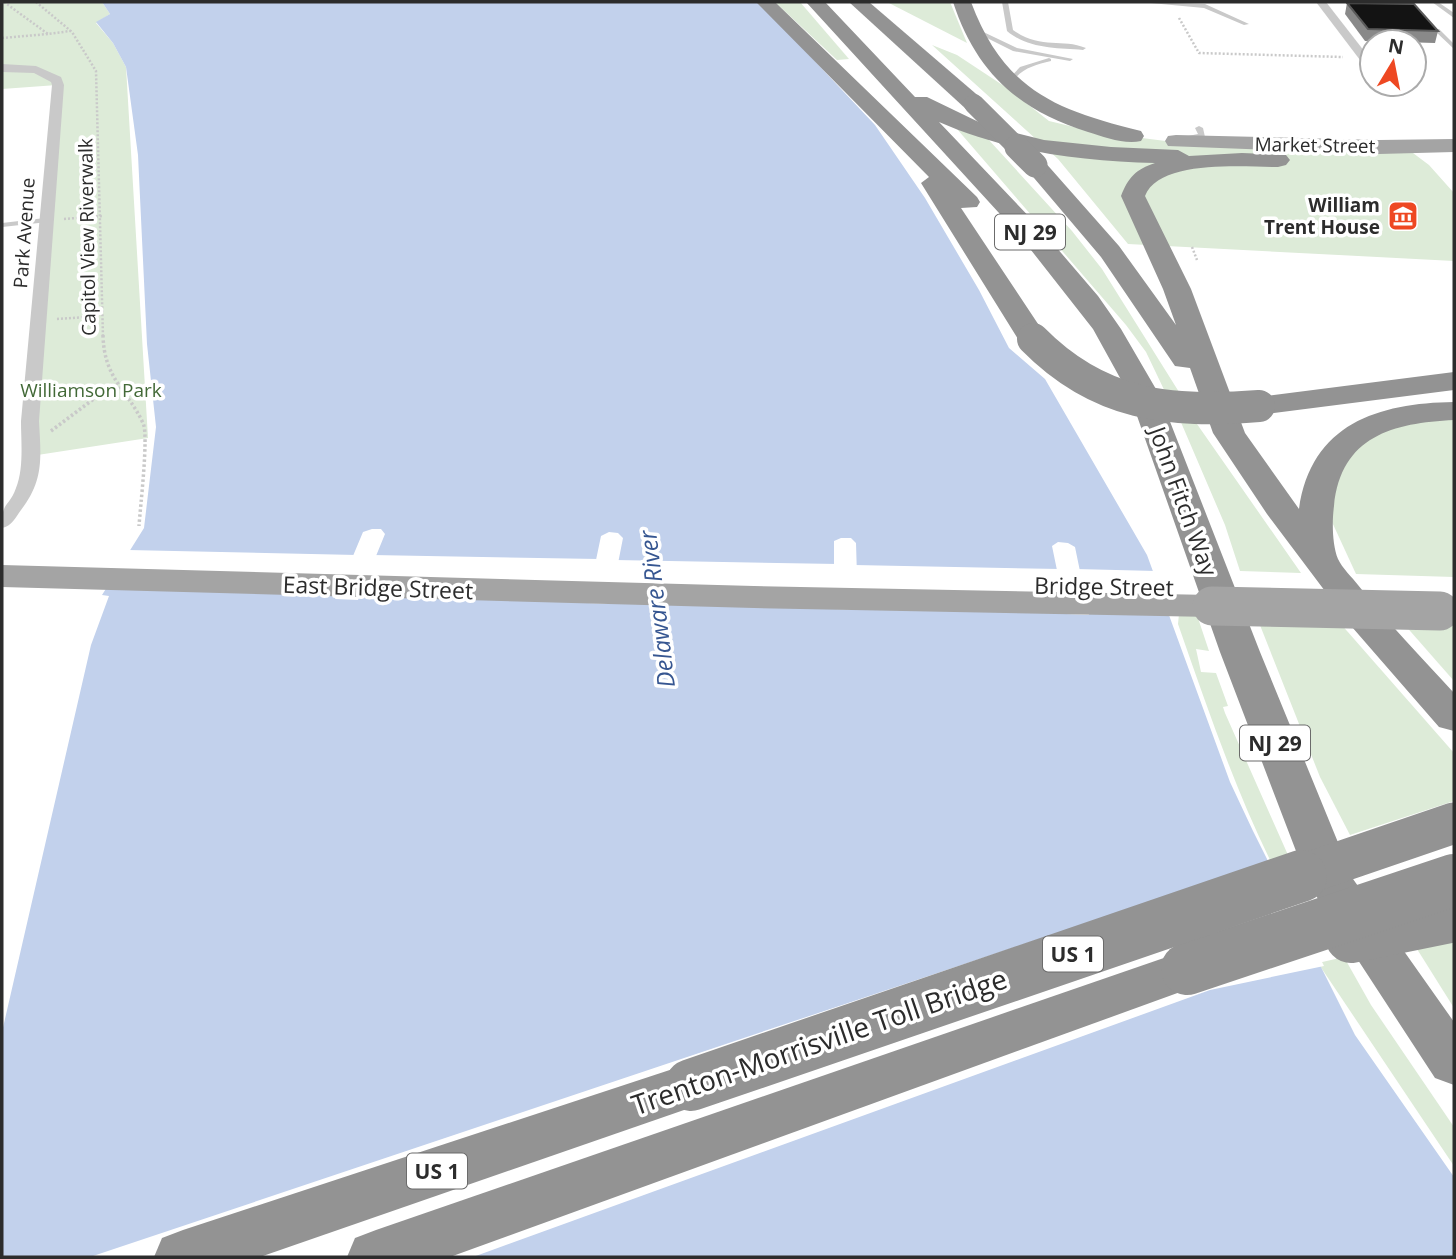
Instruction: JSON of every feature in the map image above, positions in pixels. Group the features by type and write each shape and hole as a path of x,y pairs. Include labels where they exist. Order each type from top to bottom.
{"highway":[{"path":"765,2 1023,257 1082,320 1145,396"},
{"name":"John Fitch Way","path":"816,2 1029,232 1080,292 1107,329 1145,396 1240,652 1332,885 1454,1063"},
{"name":"NJ 29","path":"858,2 974,104 1035,165 1110,252 1170,334 1247,461 1320,560 1365,619 1454,718"},
{"path":"874,2 911,22"},
{"path":"966,9 991,62"},
{"path":"958,45 991,62 1010,81 1053,113 1076,123 1116,134 1176,141"},
{"path":"893,85 942,116 980,131 1033,145 1132,156 1278,160"},
{"path":"914,151 967,240 1033,339 1069,373 1106,392 1189,409 1223,410 1454,381"},
{"path":"1224,421 1178,289 1133,196 1133,189 1142,176 1161,167 1191,162 1278,160"},
{"path":"1320,560 1315,518 1319,490 1325,471 1341,447 1371,424 1427,412 1454,411"},
{"name":"Trenton-Morrisville Toll Bridge","path":"183,1257 1454,823"},
{"name":"US 1","path":"376,1257 1187,970 1454,880"},
{"path":"1187,970 1454,916"}],"main road":[{"name":"Market Street","path":"1176,141 1454,151"},
{"name":"Market Street","path":"1278,160 1454,151"},
{"name":"East Bridge Street","path":"2,558 116,571"},
{"name":"East Bridge Street","path":"2,576 116,571 754,588"},
{"name":"Bridge Street","path":"754,588 1445,602"}],"street":[{"path":"1321,2 1358,50"},
{"name":"Park Avenue","path":"2,68 36,70 57,80 26,490 2,522"}],"lane":[{"path":"1005,2 1010,31 1018,38 1034,43 1083,48"},
{"path":"1143,2 1205,6 1246,24"},
{"path":"1435,2 1454,16"},
{"path":"966,9 1014,50 1070,59 1030,64 1016,70 1010,81"},
{"path":"1427,20 1454,47"},
{"path":"1176,141 1202,135 1199,128"},
{"path":"2,225 45,220"}],"path":[{"path":"4,2 48,34"},
{"name":"Capitol View Riverwalk","path":"36,2 57,16 71,31 91,58 96,71 102,216 103,352 114,383 145,425 139,526"},
{"path":"1160,3 1162,6 1173,6 1199,53 1358,58"},
{"path":"2,38 71,31"},
{"path":"78,218 102,216"},
{"path":"1192,247 1197,260"},
{"path":"79,317 101,316"},
{"path":"31,443 69,420 114,383"}],"green space":[{"name":"Williamson Park","path":"2,2 102,2 110,14 96,23 113,43 126,67 148,438 31,456 57,85 2,89"},
{"path":"775,2 800,2 849,59 837,60"},
{"path":"887,2 950,2 967,43"},
{"path":"932,45 957,55 1007,88 1049,121 1095,132 1189,144 1409,150 1429,165 1454,193 1454,261 1128,244 1058,159"},
{"path":"957,129 988,139 1072,231 1102,269 1184,400 1168,398 1146,352 1126,325"},
{"path":"1177,413 1190,414 1301,573 1240,571 1225,525"},
{"path":"1439,416 1454,417 1454,577 1356,574 1332,522 1334,475 1368,433"},
{"path":"1179,614 1197,615 1209,651 1196,649 1201,672 1216,673 1228,706 1223,707 1225,713 1288,855 1270,860 1232,773 1199,684 1178,624"},
{"path":"1256,615 1333,615 1454,753 1454,801 1350,835 1320,777"},
{"path":"1454,619 1454,681 1404,624"},
{"path":"1454,933 1454,1008 1412,941"},
{"path":"1344,957 1371,1005 1454,1127 1454,1166 1318,963"}],"water":[{"name":"Delaware River","path":"102,2 757,2 762,5 875,125 925,198 979,290 1009,348 1045,379 1147,555 1230,782 1253,831 1355,1035 1454,1177 1454,1257 2,1257 2,1032 91,645 109,596 102,595 144,528 156,427 147,344 138,155 126,67 113,43 96,22 110,14","holes":["381,529 385,534 358,600 335,599 363,532","609,532 618,533 623,538 610,604 587,603 601,536","851,538 856,543 858,610 834,609 834,541","1058,542 1075,547 1089,615 1066,614 1052,546"]}],"pier":[{"path":"128,550 357,555 340,594 105,589"},
{"path":"372,555 599,559 591,599 356,594"},
{"path":"615,560 838,564 838,604 607,599"},
{"path":"854,565 1060,569 1068,609 855,605"},
{"path":"1076,569 1156,571 1171,611 1085,609"},
{"path":"1272,861 1324,966 1210,990 473,1257 90,1257"}],"building":[{"path":"1347,3 1414,4 1438,31 1428,31 1428,28 1367,28"}],"place":[{"name":"William Trent House","path":"1403,216"}]}
